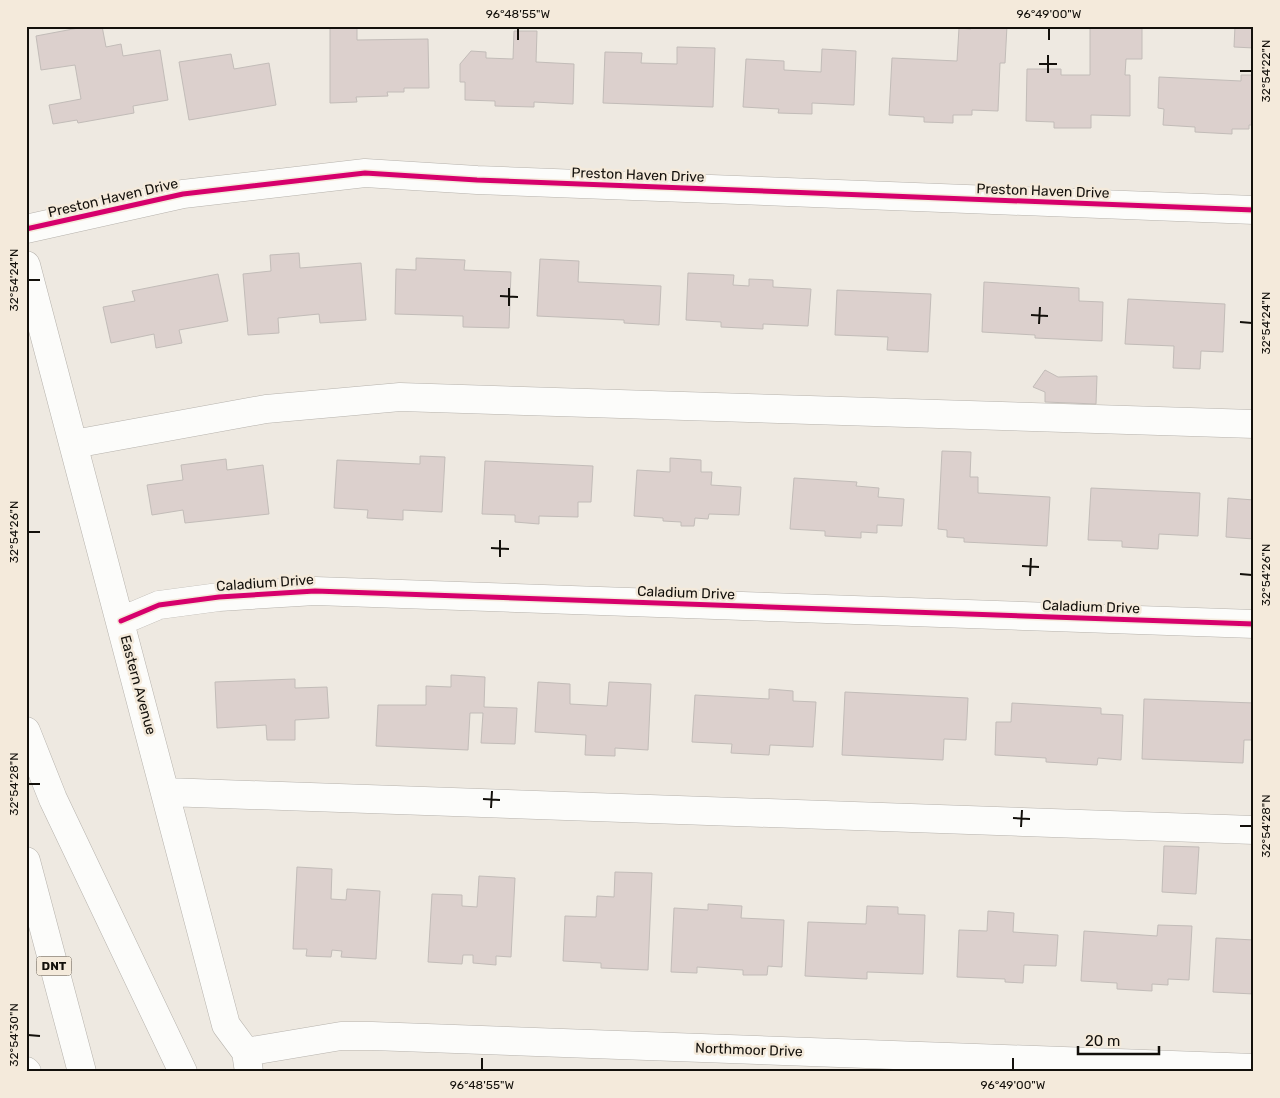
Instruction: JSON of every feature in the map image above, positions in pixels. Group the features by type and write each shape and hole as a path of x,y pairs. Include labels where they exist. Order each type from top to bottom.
{"main road":[{"name":"Preston Haven Drive","path":"26,229 183,194 365,173 478,180 1254,210"},
{"name":"Eastern Avenue","path":"26,265 226,1025 248,1062"},
{"path":"74,444 266,410 400,397 1254,424"},
{"name":"Caladium Drive","path":"121,621 160,605 219,597 315,591 1254,624"},
{"path":"26,731 53,799 183,1072"},
{"path":"166,792 1254,830"},
{"name":"DNT","path":"26,861 82,1072"},
{"name":"Northmoor Drive","path":"248,1062 341,1036 372,1036 1254,1068"}],"building":[{"path":"89,26 102,26 106,47 121,44 123,56 160,50 168,100 133,106 134,113 78,123 77,120 53,124 49,105 81,99 75,65 41,70 36,36"},
{"path":"330,26 357,26 357,40 428,39 429,88 404,88 404,92 387,92 388,96 356,97 357,102 330,103"},
{"path":"971,26 1007,26 1005,63 1000,63 998,111 972,110 972,115 953,115 953,123 924,122 924,117 889,115 892,58 957,61 959,28 971,29"},
{"path":"1090,26 1142,26 1142,59 1126,59 1125,75 1130,75 1130,116 1091,115 1091,128 1054,128 1054,122 1026,121 1027,69 1061,69 1061,75 1090,75"},
{"path":"1235,26 1254,26 1254,48 1234,47"},
{"path":"514,31 537,31 536,62 574,64 573,104 534,102 534,107 495,106 495,101 465,100 465,82 460,82 460,64 471,51 486,52 486,58 513,59"},
{"path":"677,47 715,48 713,107 603,103 605,52 642,53 641,63 677,64"},
{"path":"822,49 856,51 854,105 812,103 812,114 778,113 779,109 743,107 746,59 784,61 784,70 821,72"},
{"path":"231,54 234,69 269,63 276,105 189,120 179,62"},
{"path":"1241,75 1254,75 1254,125 1249,125 1249,129 1232,129 1232,134 1195,132 1195,127 1163,125 1164,109 1158,108 1159,77 1241,81"},
{"path":"299,253 300,268 361,263 366,320 320,323 319,314 278,318 279,333 248,335 243,274 271,271 270,255"},
{"path":"416,258 465,260 464,270 511,272 509,328 463,327 463,316 395,314 396,269 416,270"},
{"path":"540,259 579,261 578,282 661,286 659,325 624,323 624,320 537,316"},
{"path":"688,273 734,275 733,285 749,286 749,279 773,280 773,287 811,289 808,326 763,324 763,329 721,327 721,322 686,320"},
{"path":"218,274 228,321 179,330 182,343 156,348 154,334 111,343 103,307 135,301 132,291"},
{"path":"984,282 1079,288 1079,301 1103,302 1102,341 1035,338 1035,335 982,332"},
{"path":"837,290 931,294 928,352 887,350 888,337 835,335"},
{"path":"1128,299 1225,304 1223,352 1201,351 1200,369 1173,368 1174,346 1125,344"},
{"path":"1045,370 1058,377 1097,376 1096,404 1045,402 1045,392 1033,387"},
{"path":"942,451 971,452 970,477 978,477 978,493 1050,497 1047,546 964,542 964,538 947,537 947,530 938,529"},
{"path":"420,456 445,457 442,512 403,510 403,520 367,518 368,510 334,508 337,460 420,464"},
{"path":"670,458 701,460 701,472 712,472 711,485 741,487 739,515 709,514 708,519 695,518 694,526 681,526 681,522 663,521 663,518 634,516 637,470 670,472"},
{"path":"226,459 227,470 263,465 269,514 185,523 183,510 152,515 147,485 183,480 181,465"},
{"path":"485,461 593,466 591,502 578,502 578,517 539,516 539,524 515,522 515,515 482,514"},
{"path":"794,478 857,482 856,486 879,488 878,497 904,499 902,526 877,525 877,533 861,532 861,538 825,536 825,531 790,529"},
{"path":"1091,488 1200,493 1198,536 1159,534 1158,549 1122,547 1122,541 1088,540"},
{"path":"1228,498 1254,500 1254,539 1226,537"},
{"path":"451,675 485,677 484,707 517,708 515,744 481,743 483,713 470,713 468,750 376,746 378,705 426,705 426,686 451,687"},
{"path":"295,679 295,688 327,687 329,718 295,720 295,740 267,740 266,725 217,728 215,682"},
{"path":"538,682 570,684 570,704 607,706 609,682 651,684 648,750 615,748 615,756 585,755 586,735 535,732"},
{"path":"769,689 793,691 793,701 816,702 813,747 770,745 769,755 731,753 732,744 692,742 695,695 769,699"},
{"path":"845,692 968,698 966,740 944,739 943,760 842,755"},
{"path":"1144,699 1254,703 1254,740 1244,740 1243,763 1142,759"},
{"path":"1012,703 1101,708 1101,714 1123,715 1121,760 1098,758 1097,765 1046,762 1046,758 995,755 996,722 1011,722"},
{"path":"1164,846 1199,847 1196,894 1162,892"},
{"path":"297,867 332,869 331,899 346,900 347,889 380,891 376,959 341,957 342,951 332,950 331,957 306,956 307,949 293,949"},
{"path":"615,872 652,873 648,970 601,968 601,963 563,961 565,916 596,917 597,896 614,897"},
{"path":"479,876 515,878 511,957 496,956 496,965 473,963 473,955 463,955 462,964 428,962 432,894 462,895 462,906 477,907"},
{"path":"708,904 742,906 741,918 784,920 782,967 768,966 767,975 743,975 743,970 697,967 697,973 671,972 674,908 708,910"},
{"path":"867,906 898,907 898,914 925,915 923,974 867,972 867,979 805,976 808,922 866,924"},
{"path":"988,911 1014,913 1013,932 1058,935 1056,966 1024,965 1023,983 1005,982 1005,979 957,977 959,930 987,931"},
{"path":"1158,925 1192,926 1189,980 1168,979 1168,985 1152,984 1152,991 1117,989 1117,983 1081,981 1084,931 1157,936"},
{"path":"1216,938 1254,940 1254,994 1213,992"}],"cycle path":[{"path":"26,229 183,194 365,173 477,180 1254,210"},
{"path":"121,621 159,605 219,597 315,591 1254,624"}]}
